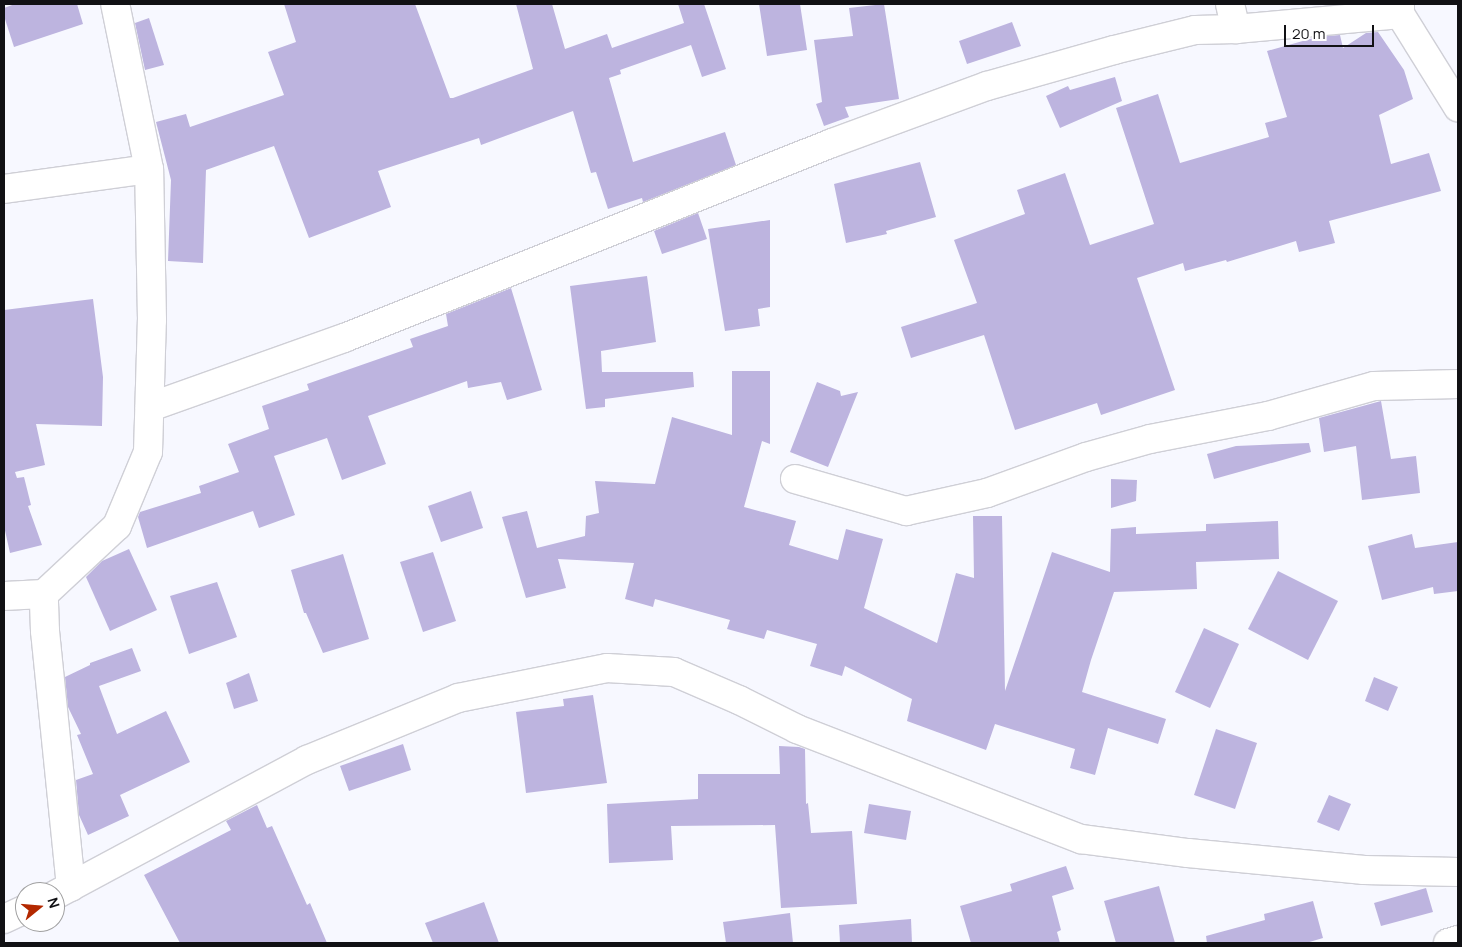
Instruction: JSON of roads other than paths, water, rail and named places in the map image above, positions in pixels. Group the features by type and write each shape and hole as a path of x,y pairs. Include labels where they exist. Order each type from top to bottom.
{"street":[{"path":"4,596 44,594 117,526 148,452 152,320 149,169 115,4"},
{"path":"150,407 344,338 832,143 987,86 1114,50 1195,30 1233,16 1400,9 1458,107"},
{"path":"4,189 149,169"},
{"path":"795,479 906,511 987,493 1086,456 1150,439 1268,416 1374,386 1458,384"},
{"path":"44,594 62,882"},
{"path":"65,890 307,760 414,716 458,698 607,668 674,672 740,700 797,729 1081,839 1188,853 1364,870 1458,872"},
{"path":"1448,943 1458,940"}]}
